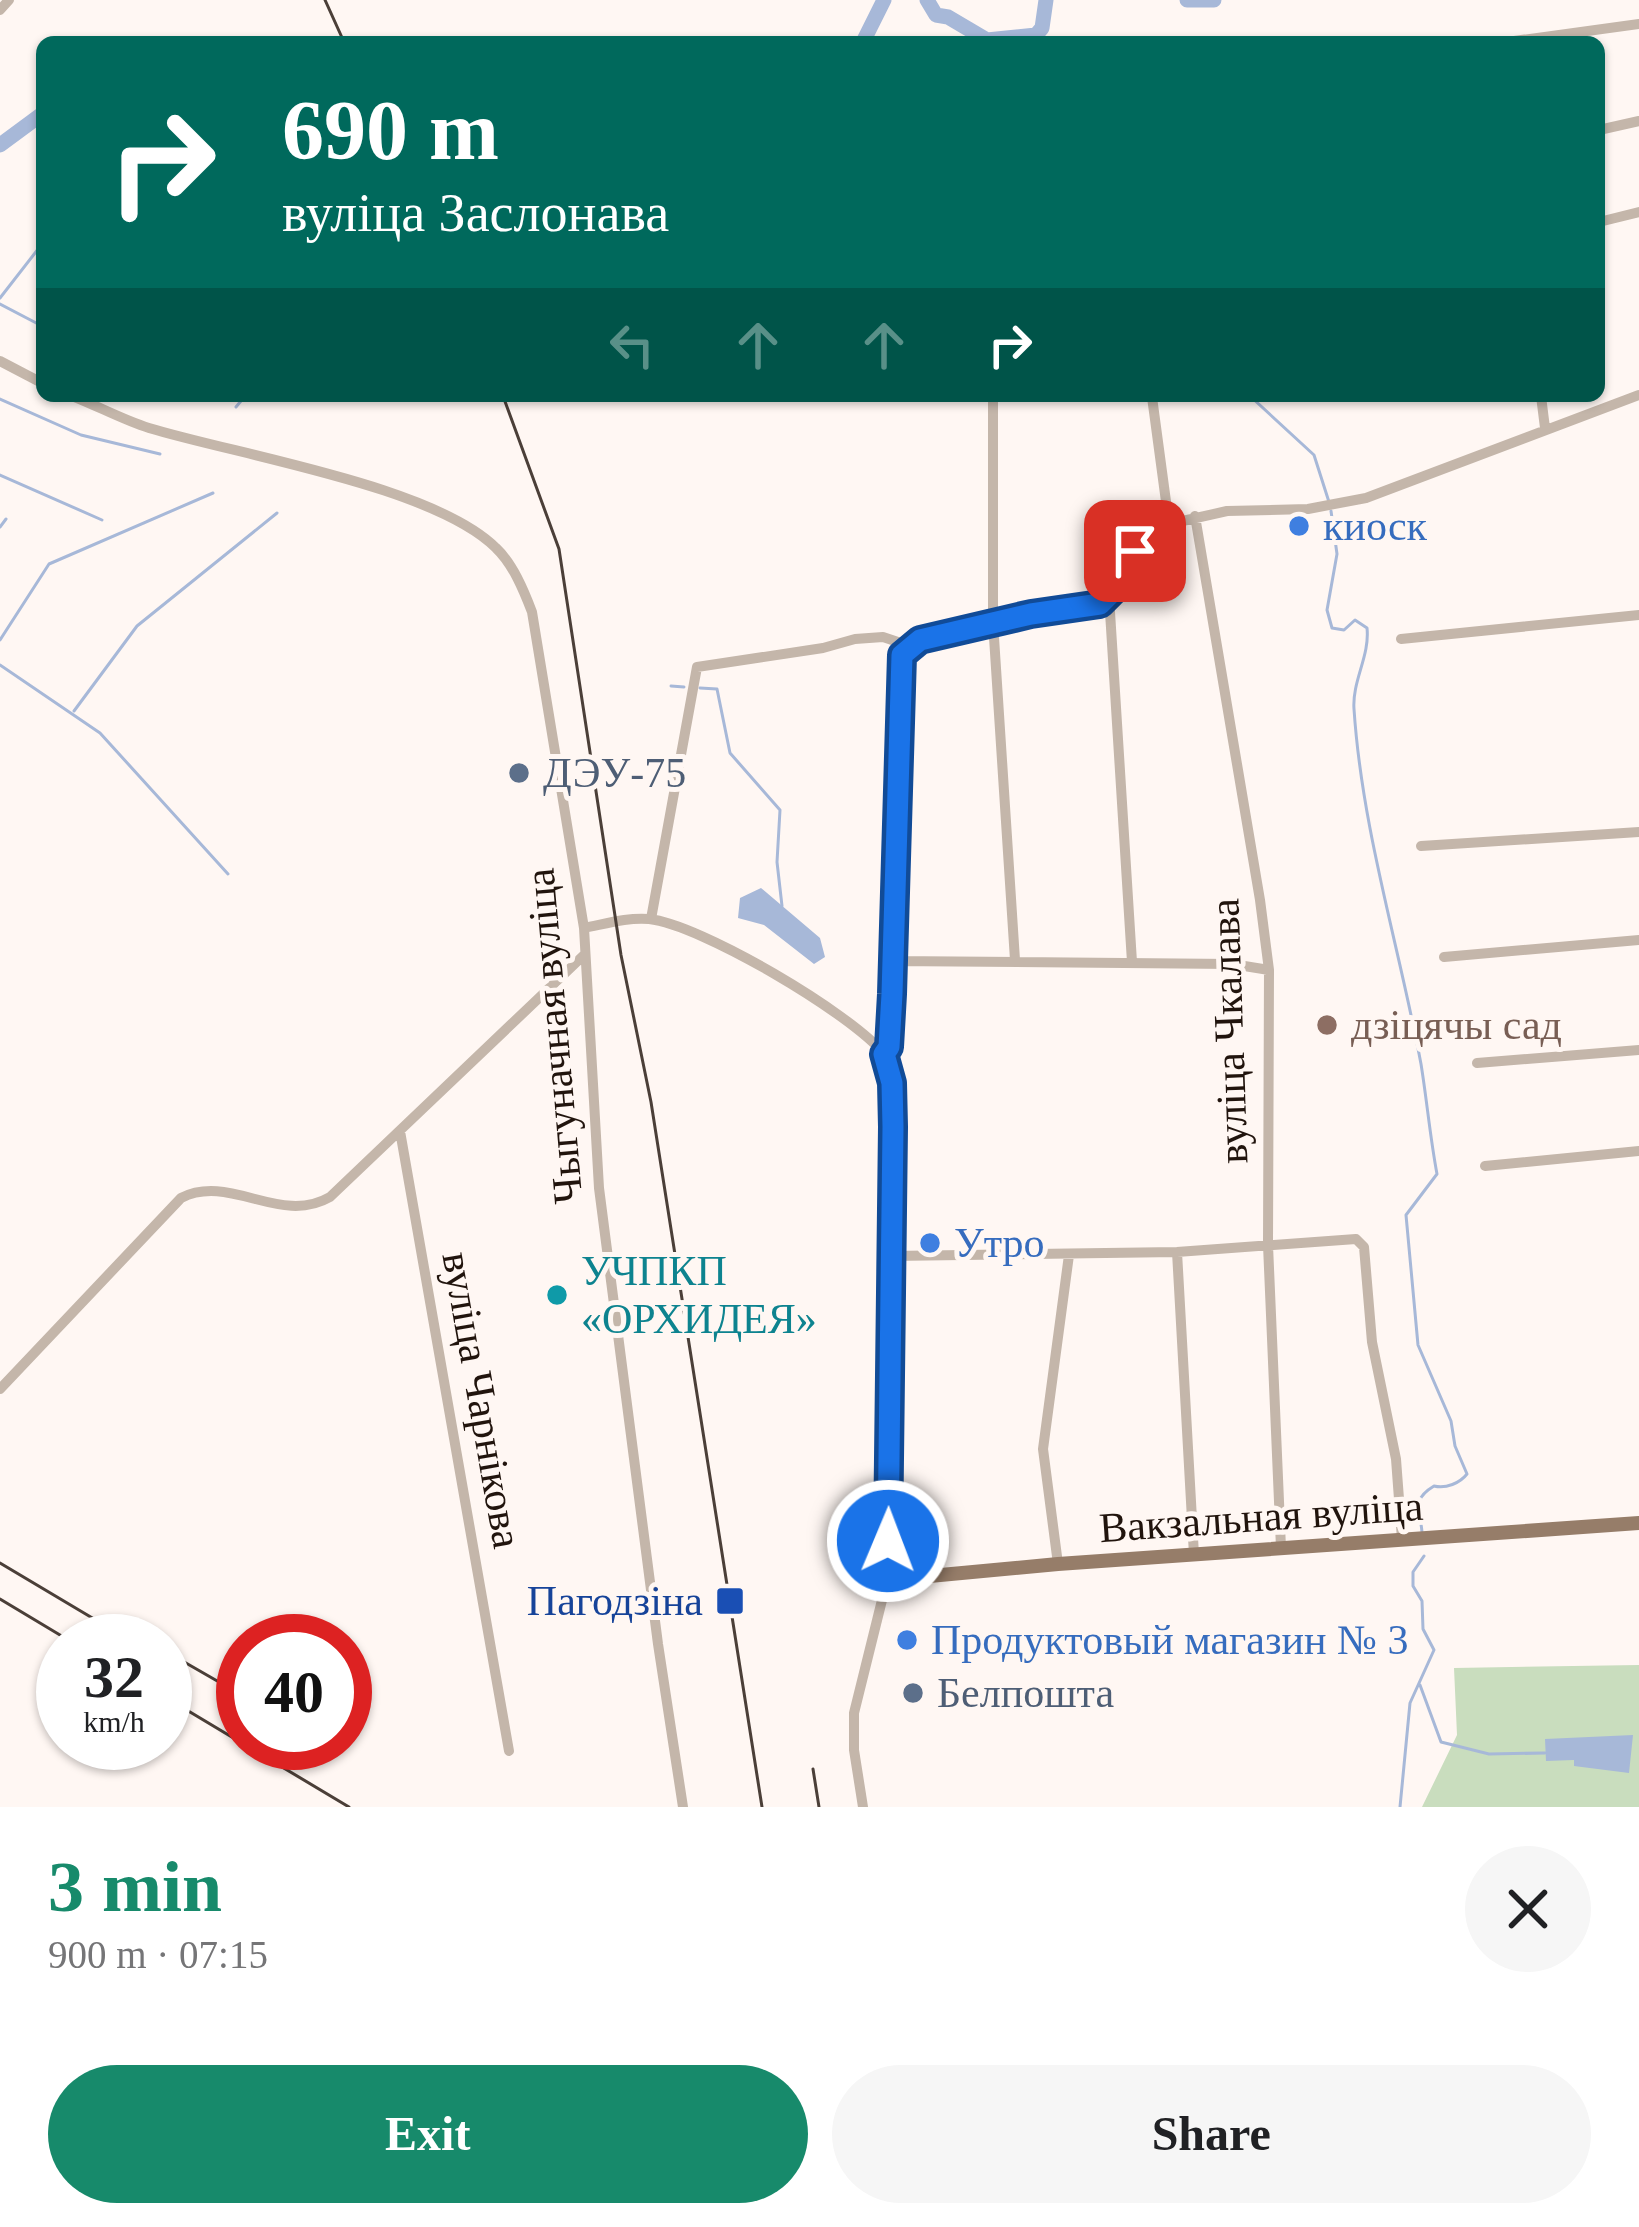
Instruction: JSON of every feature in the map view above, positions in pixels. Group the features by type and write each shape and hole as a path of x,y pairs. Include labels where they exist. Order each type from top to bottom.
{"main road":[{"name":"Вакзальная вуліца","path":"887,1580 1639,1523"}],"street":[{"path":"0,10 9,0"},
{"path":"1549,36 1639,23"},
{"path":"1605,129 1639,122"},
{"path":"1605,220 1639,212"},
{"path":"0,361 36,380"},
{"path":"884,1054 889,1047 899,668 910,646 993,622 1100,604 1135,551 1165,526 1195,516 1366,499 1639,395"},
{"name":"Чыгуначная вуліца","path":"86,402 143,427 394,495 470,527 499,550 532,612 584,928 592,1109 605,1234 683,1807"},
{"path":"993,402 993,622 1015,960"},
{"path":"1153,402 1168,509 1165,526"},
{"path":"1542,402 1545,428"},
{"name":"вуліца Чкалава","path":"1195,516 1269,970 1268,1246 1281,1548"},
{"path":"1108,596 1132,962"},
{"path":"1401,640 1639,615"},
{"path":"651,919 697,667 855,639 883,637 910,646"},
{"path":"1421,846 1639,832"},
{"path":"584,928 651,919 684,929 843,1015 884,1054 892,1083 887,1580 854,1713 863,1807"},
{"path":"1444,957 1639,940"},
{"path":"0,1389 181,1198 212,1189 285,1208 318,1204 584,956"},
{"path":"892,961 1232,964 1269,970"},
{"path":"1477,1063 1639,1050"},
{"name":"вуліца Чарнікова","path":"400,1131 509,1751"},
{"path":"1485,1166 1639,1151"},
{"path":"891,1256 1178,1252 1356,1239 1364,1247 1372,1342 1396,1460 1402,1539"},
{"path":"1178,1252 1194,1556"},
{"path":"1058,1564 1043,1449 1069,1255"}],"green space":[{"path":"1639,1665 1639,1807 1422,1807 1457,1735 1454,1668"}],"water":[{"path":"761,888 820,938 825,957 814,964 764,925 738,918 740,898"},
{"path":"1633,1735 1629,1773 1574,1766 1574,1760 1546,1761 1545,1739"}],"waterway":[{"path":"866,36 884,0"},
{"path":"927,0 936,15 980,36"},
{"path":"1026,36 1042,28 1046,0"},
{"path":"1187,0 1214,0"},
{"path":"0,145 36,118"},
{"path":"0,298 36,252"},
{"path":"0,304 36,323"},
{"path":"0,399 81,435 160,454"},
{"path":"236,407 240,402"},
{"path":"1257,402 1314,455 1329,502"},
{"path":"0,475 102,520"},
{"path":"0,640 49,564 213,493"},
{"path":"1331,511 1337,554 1327,610 1332,628 1344,630 1355,620 1367,628 1354,699 1358,754 1421,1064 1437,1174 1406,1215 1418,1345 1451,1421 1467,1474 1452,1484 1434,1486 1422,1496 1422,1532"},
{"path":"74,711 137,626 277,513"},
{"path":"0,527 6,519"},
{"path":"0,665 100,733 228,874"},
{"path":"671,686 684,687"},
{"path":"700,688 717,689 730,753 780,810 777,862 782,906"},
{"path":"1400,1807 1410,1703 1434,1650 1423,1629 1422,1601 1413,1586 1413,1572 1424,1556"},
{"path":"1420,1685 1441,1742 1489,1754 1545,1753"}],"railway":[{"path":"325,0 341,36"},
{"path":"505,402 559,549 762,1807"},
{"path":"0,1563 86,1614"},
{"path":"0,1599 36,1621"},
{"path":"192,1666 216,1680"},
{"path":"192,1713 349,1807"},
{"path":"813,1769 819,1807"}],"place":[{"name":"киоск","path":"1299,526"},
{"name":"ДЭУ-75","path":"519,773"},
{"name":"дзіцячы сад","path":"1327,1025"},
{"name":"Утро","path":"930,1243"},
{"name":"УЧПКП «ОРХИДЕЯ»","path":"557,1295"},
{"name":"Пагодзіна","path":"730,1601"},
{"name":"Продуктовый магазин № 3","path":"907,1640"},
{"name":"Белпошта","path":"913,1693"}],"route":[{"path":"888,1541 893,1127 892,1083 884,1054 889,1047 892,994 902,655 920,640 1031,614 1100,604 1115,589 1135,551"}]}
